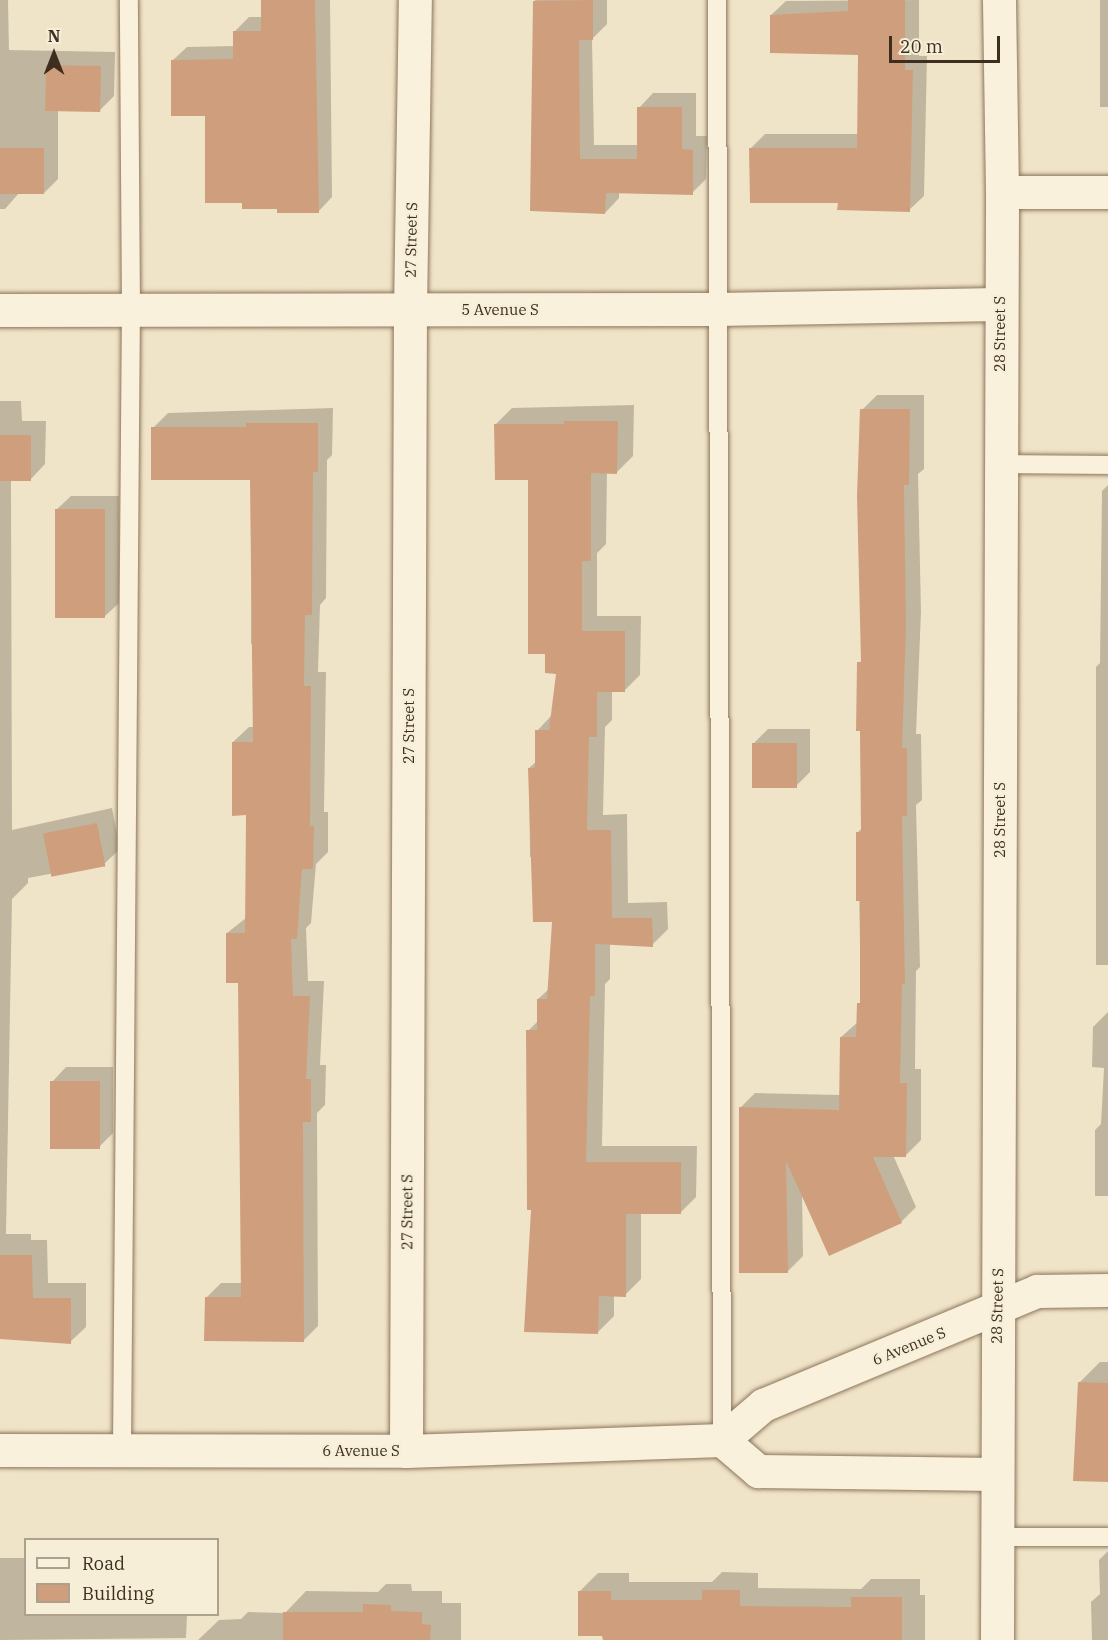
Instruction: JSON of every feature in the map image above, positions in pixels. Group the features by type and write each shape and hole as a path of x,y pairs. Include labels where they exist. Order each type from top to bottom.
{"street":[{"name":"27 Street S","path":"406,1452 410,310 415,0"},
{"name":"28 Street S","path":"997,1640 1001,464 999,304 1002,192 999,0"},
{"path":"1002,192 1108,192"},
{"name":"5 Avenue S","path":"0,310 716,309 999,304"},
{"name":"6 Avenue S","path":"0,1450 406,1452 722,1440 763,1405 1037,1291 1108,1290"},
{"path":"722,1440 758,1471 997,1474"}],"lane":[{"path":"122,1450 131,310 129,0"},
{"path":"717,0 716,309 722,1440"},
{"path":"1001,464 1108,465"},
{"path":"997,1536 1108,1537"}],"building":[{"path":"261,0 315,0 319,213 277,213 277,209 242,209 242,203 205,203 205,116 171,116 171,60 233,59 233,31 261,31"},
{"path":"593,0 593,40 579,40 580,159 637,159 637,107 682,107 682,149 693,150 693,195 606,193 605,214 530,211 533,1"},
{"path":"848,0 905,0 905,70 913,70 910,212 837,210 838,203 750,203 749,148 857,148 858,55 770,53 770,15 848,11"},
{"path":"46,65 101,66 100,112 45,111"},
{"path":"0,148 44,148 44,194 0,194"},
{"path":"860,409 910,409 909,485 904,485 906,628 902,748 907,748 907,816 902,816 905,984 902,984 900,1083 907,1083 906,1157 873,1157 902,1223 829,1256 786,1161 788,1273 739,1273 739,1107 839,1110 840,1037 856,1037 857,1003 860,1003 860,901 856,901 856,832 861,832 860,731 856,731 857,662 861,662 857,496"},
{"path":"564,421 618,421 617,474 591,473 591,561 582,561 582,631 625,631 625,692 597,692 597,737 589,737 587,830 611,830 612,918 652,918 653,947 595,944 595,996 590,996 586,1162 681,1162 681,1214 626,1214 626,1297 599,1296 598,1334 524,1332 531,1210 527,1210 526,1030 537,1030 537,999 547,999 552,922 533,922 528,768 535,768 535,730 549,730 556,674 545,673 545,654 528,654 528,480 495,480 494,424 564,424"},
{"path":"246,423 318,423 318,472 313,472 312,615 305,615 304,686 311,686 310,826 314,826 313,869 302,869 297,939 291,939 293,996 310,996 306,1079 311,1079 311,1122 303,1122 304,1342 204,1341 205,1297 241,1297 238,983 226,983 226,933 245,933 246,815 232,816 232,742 253,742 250,480 151,480 151,427 246,427"},
{"path":"0,435 31,435 31,481 0,481"},
{"path":"55,509 105,509 105,618 55,618"},
{"path":"752,743 797,743 797,788 752,788"},
{"path":"97,823 105,866 51,877 43,833"},
{"path":"50,1081 100,1081 100,1149 50,1149"},
{"path":"0,1255 32,1255 33,1298 71,1298 71,1344 0,1339"},
{"path":"1078,1382 1108,1383 1108,1482 1073,1481"},
{"path":"702,1590 740,1590 740,1606 851,1607 851,1597 902,1597 902,1640 603,1640 602,1636 578,1636 578,1591 611,1591 611,1600 702,1600"},
{"path":"363,1604 391,1605 391,1611 422,1612 422,1624 431,1625 430,1640 283,1640 283,1612 363,1612"}]}
